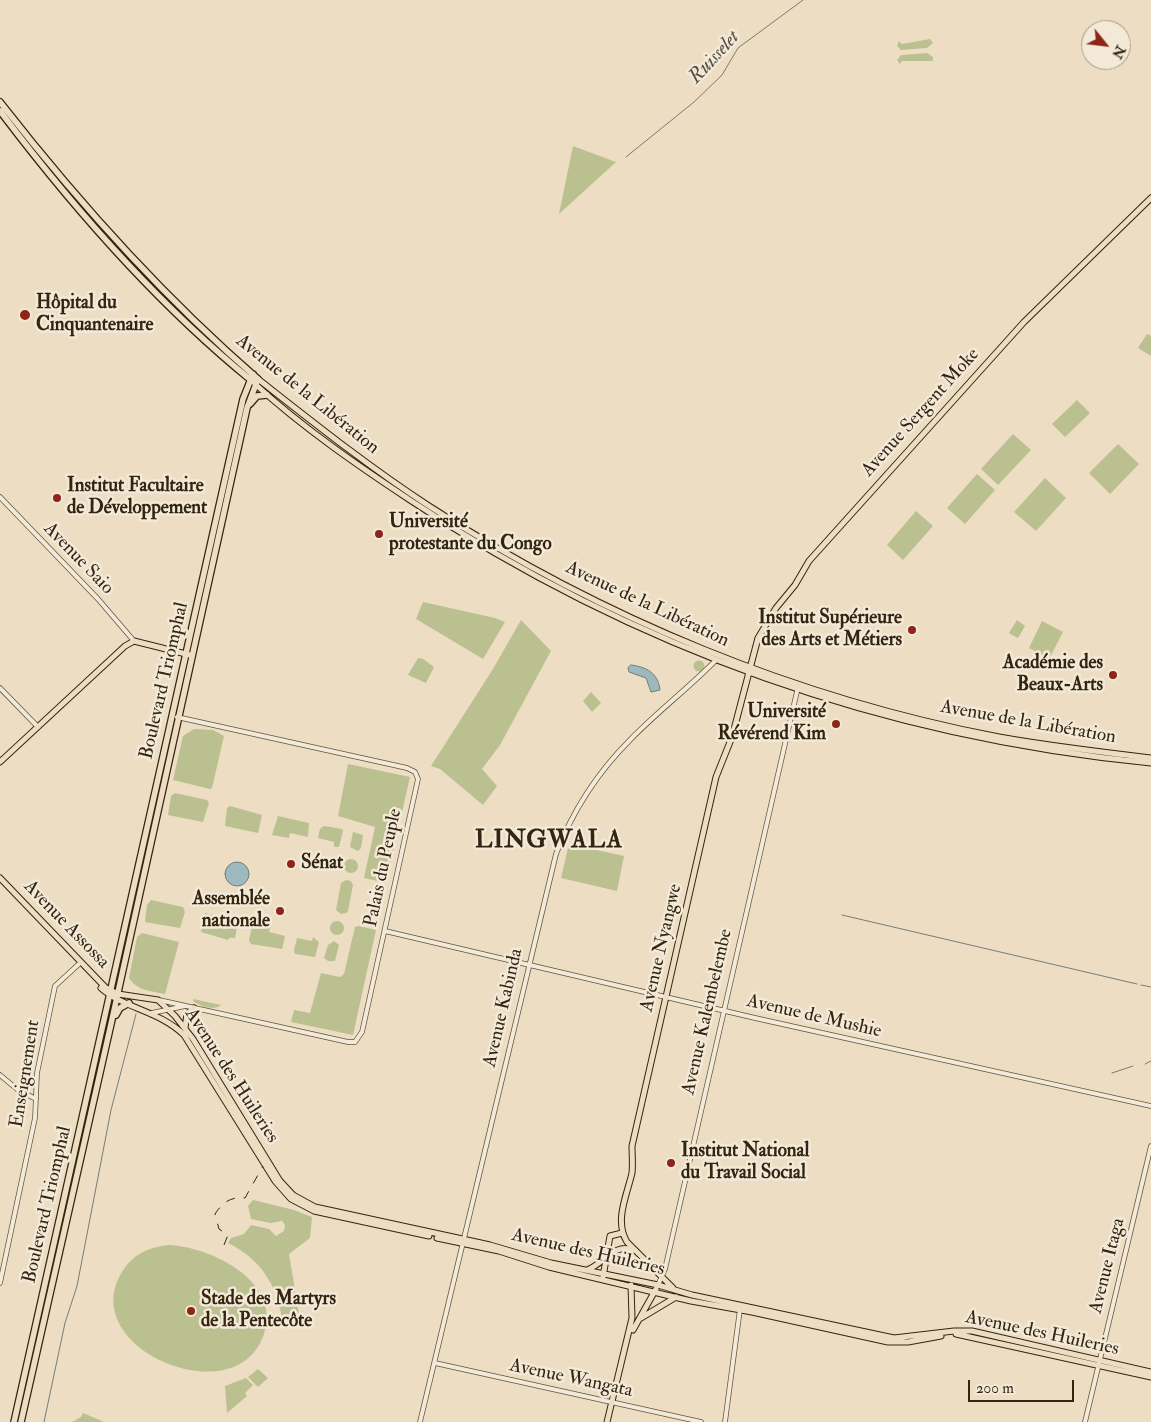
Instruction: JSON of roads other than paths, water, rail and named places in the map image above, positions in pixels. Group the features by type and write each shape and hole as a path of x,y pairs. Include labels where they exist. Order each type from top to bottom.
{"highway":[{"name":"Avenue de la Libération","path":"0,102 110,236 187,315 254,379"},
{"name":"Avenue de la Libération","path":"0,111 101,234 167,304 241,372 254,379"},
{"path":"241,372 245,386 242,399"},
{"name":"Boulevard Triomphal","path":"14,1422 242,399 254,379"},
{"name":"Boulevard Triomphal","path":"21,1422 112,1024 254,379"},
{"path":"247,408 257,396 267,395"},
{"path":"112,1024 120,1008 128,1003"}],"main road":[{"name":"Avenue Sergent Moke","path":"748,670 764,626 795,586 811,558 1024,322 1151,198"},
{"name":"Avenue de la Libération","path":"254,379 267,395 360,466 483,546 603,611 715,660 887,716 1009,744 1101,758 1151,763"},
{"name":"Avenue de la Libération","path":"254,379 363,461 499,549 634,619 720,655 748,670"},
{"path":"0,762 116,653 134,641 193,656"},
{"name":"Avenue Nyangwe","path":"622,1233 622,1216 632,1166 632,1146 716,777 732,737 748,670"},
{"name":"Avenue de la Libération","path":"798,687 975,732 1033,743 1151,758"},
{"name":"Avenue Assossa","path":"0,878 79,964"},
{"name":"Avenue Assossa","path":"0,883 79,964 110,993 117,996"},
{"name":"Avenue des Huileries","path":"117,996 148,997 158,1000 185,1028 277,1184 295,1202 319,1212 462,1241 586,1271 631,1286 676,1297 740,1307"},
{"name":"Avenue des Huileries","path":"117,996 152,1013 178,1029 195,1046"},
{"path":"145,1010 148,997"},
{"path":"185,1028 187,1014 194,1008"},
{"path":"603,1277 610,1236 622,1233 634,1250 674,1289"},
{"name":"Avenue des Huileries","path":"462,1241 549,1267 658,1285 740,1307 888,1342 908,1342 962,1334 1151,1372"},
{"path":"586,1271 594,1268 612,1252 622,1248 634,1250"},
{"path":"607,1422 633,1306 630,1279"},
{"name":"Avenue Kalembelembe","path":"632,1330 658,1285"},
{"path":"639,1320 676,1297"},
{"name":"Avenue des Huileries","path":"1099,1363 1151,1377"}],"street":[{"name":"Avenue Saio","path":"0,497 98,599 134,641"},
{"name":"Avenue Kabinda","path":"420,1422 556,854 572,818 586,794 611,760 631,738 720,655"},
{"name":"Avenue Kalembelembe","path":"658,1285 724,1010 798,687"},
{"path":"0,688 38,727"},
{"name":"Palais du Peuple","path":"158,1000 356,1042 362,1032 418,779 415,772 390,764 172,716"},
{"name":"Avenue de Mushie","path":"385,930 666,997 1151,1106"},
{"name":"Enseignement","path":"0,1283 35,1118 37,1073 55,986 79,964"},
{"name":"Palais du Peuple","path":"152,1013 185,1006"},
{"path":"0,1075 18,1090 36,1099"},
{"name":"Avenue Itaga","path":"1085,1422 1151,1146"},
{"path":"725,1422 740,1307"},
{"name":"Avenue Kalembelembe","path":"627,1338 632,1330"},
{"name":"Avenue Wangata","path":"434,1363 701,1422"}],"water":[{"path":"631,665 642,667 651,672 657,679 660,690 651,692 646,678 629,672 628,668"},
{"path":"237,862 245,866 249,874 245,882 237,886 229,882 225,874 229,866"}],"waterway":[{"name":"Ruisselet","path":"626,157 694,102 722,75 738,48 803,0"},
{"path":"842,915 1137,984"},
{"path":"1141,985 1151,987"},
{"path":"44,1422 65,1323 77,1286 111,1110 136,1014"},
{"path":"1145,1064 1151,1061"},
{"path":"1112,1073 1133,1066"}],"railway":[{"path":"224,1245 228,1235 219,1229 215,1214 227,1201 235,1198 245,1198 263,1166"}],"place":[{"name":"Hôpital du Cinquantenaire","path":"25,315"},
{"name":"Institut Facultaire de Développement","path":"57,498"},
{"name":"Université protestante du Congo","path":"379,534"},
{"name":"Institut Supérieure des Arts et Métiers","path":"912,630"},
{"name":"Académie des Beaux-Arts","path":"1113,675"},
{"name":"Université Révérend Kim","path":"836,724"},
{"name":"Sénat","path":"291,864"},
{"name":"Assemblée nationale","path":"280,911"},
{"name":"Institut National du Travail Social","path":"671,1163"},
{"name":"Stade des Martyrs de la Pentecôte","path":"191,1311"}],"district":[{"name":"LINGWALA","path":"549,842"}]}
